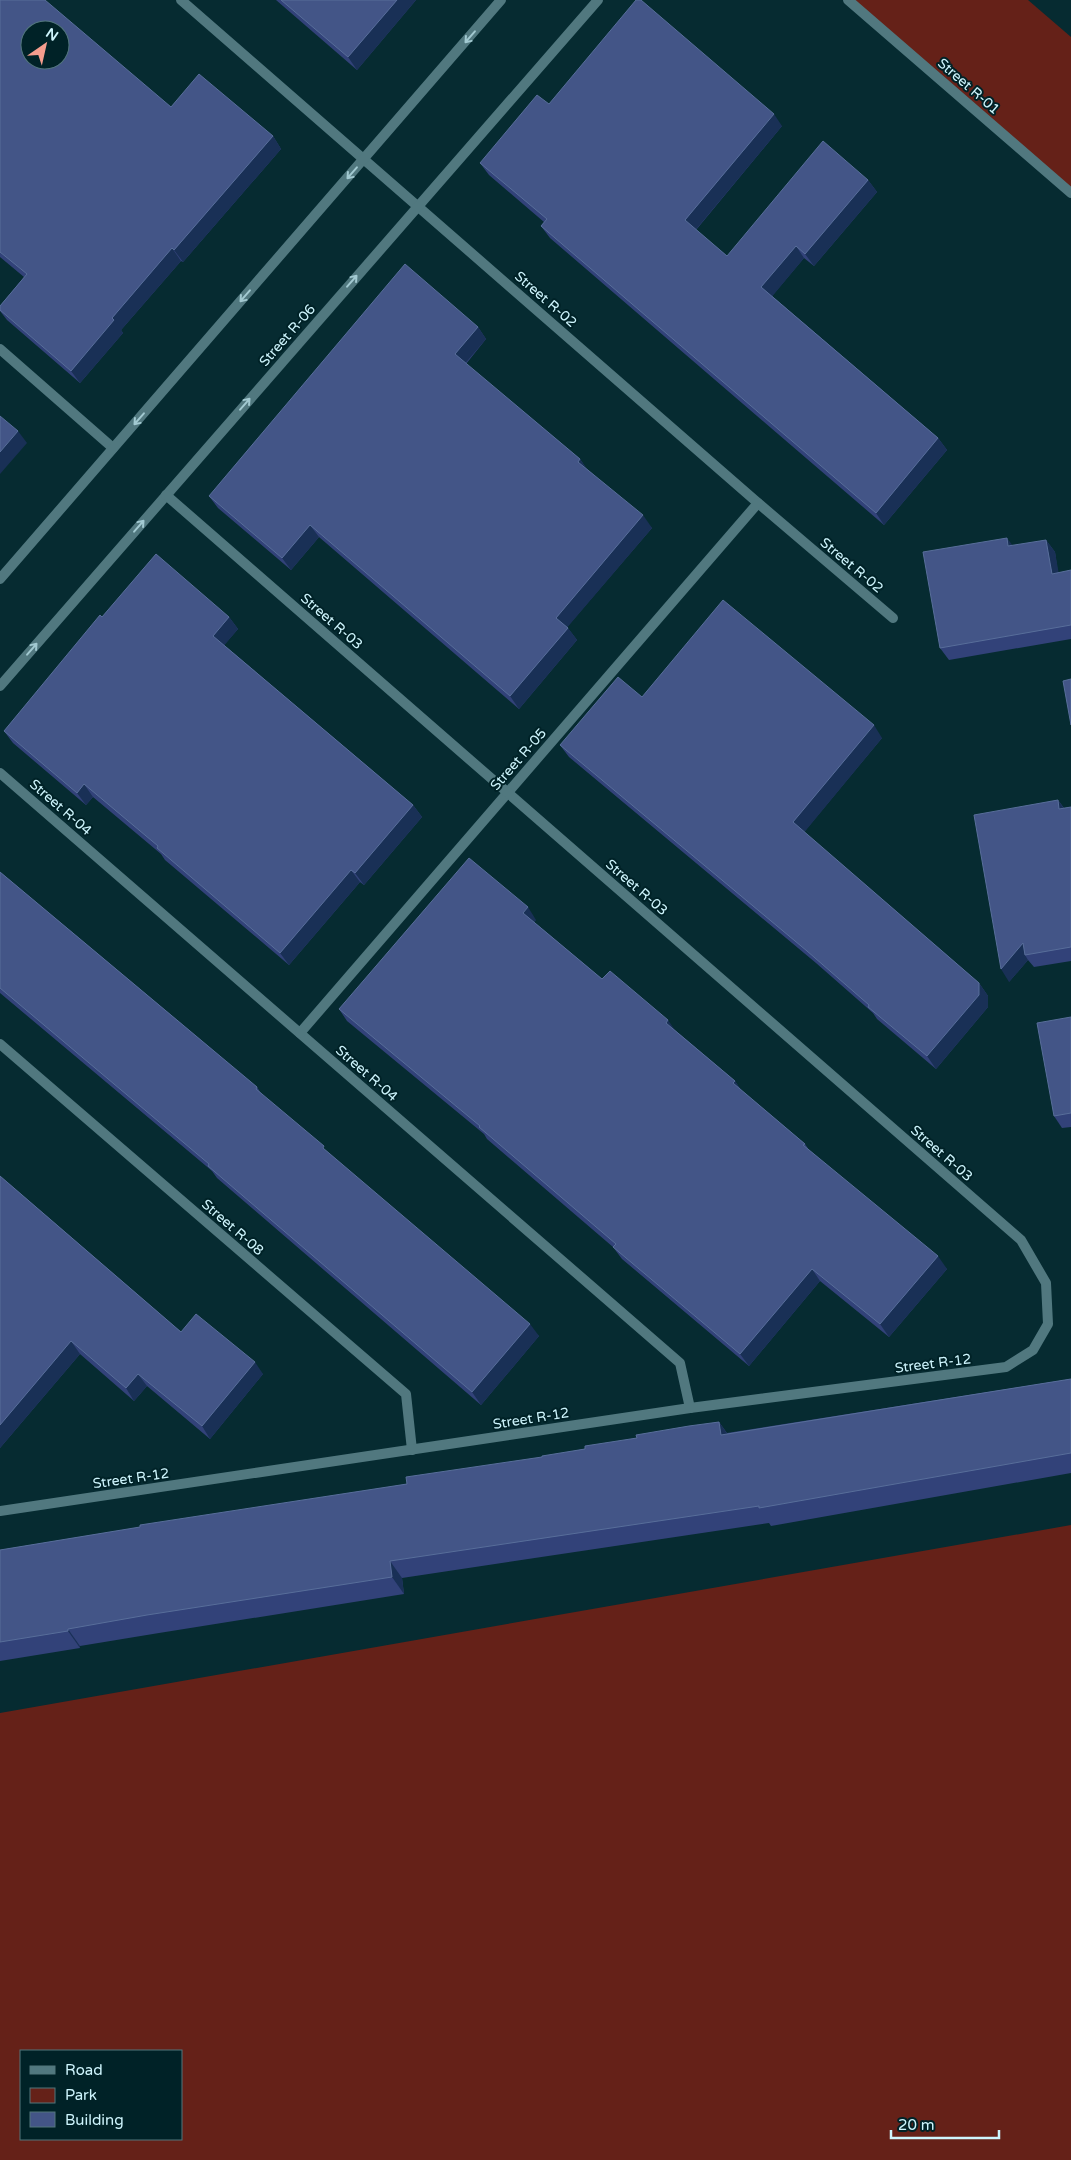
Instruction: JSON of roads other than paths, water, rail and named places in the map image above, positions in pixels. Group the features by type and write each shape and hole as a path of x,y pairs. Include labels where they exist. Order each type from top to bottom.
{"street":[{"name":"Street R-02","path":"182,0 758,503 893,618"},
{"path":"0,579 502,0"},
{"name":"Street R-01","path":"848,0 1071,193"},
{"name":"Street R-06","path":"0,686 597,1"},
{"path":"0,349 113,448"},
{"name":"Street R-03","path":"166,495 1021,1240 1046,1283 1048,1324"},
{"name":"Street R-05","path":"300,1033 758,503"},
{"name":"Street R-04","path":"0,773 680,1363 690,1408"},
{"name":"Street R-08","path":"0,1044 406,1394 412,1450"},
{"name":"Street R-12","path":"0,1511 690,1408 1006,1367 1033,1350 1048,1324"}]}
